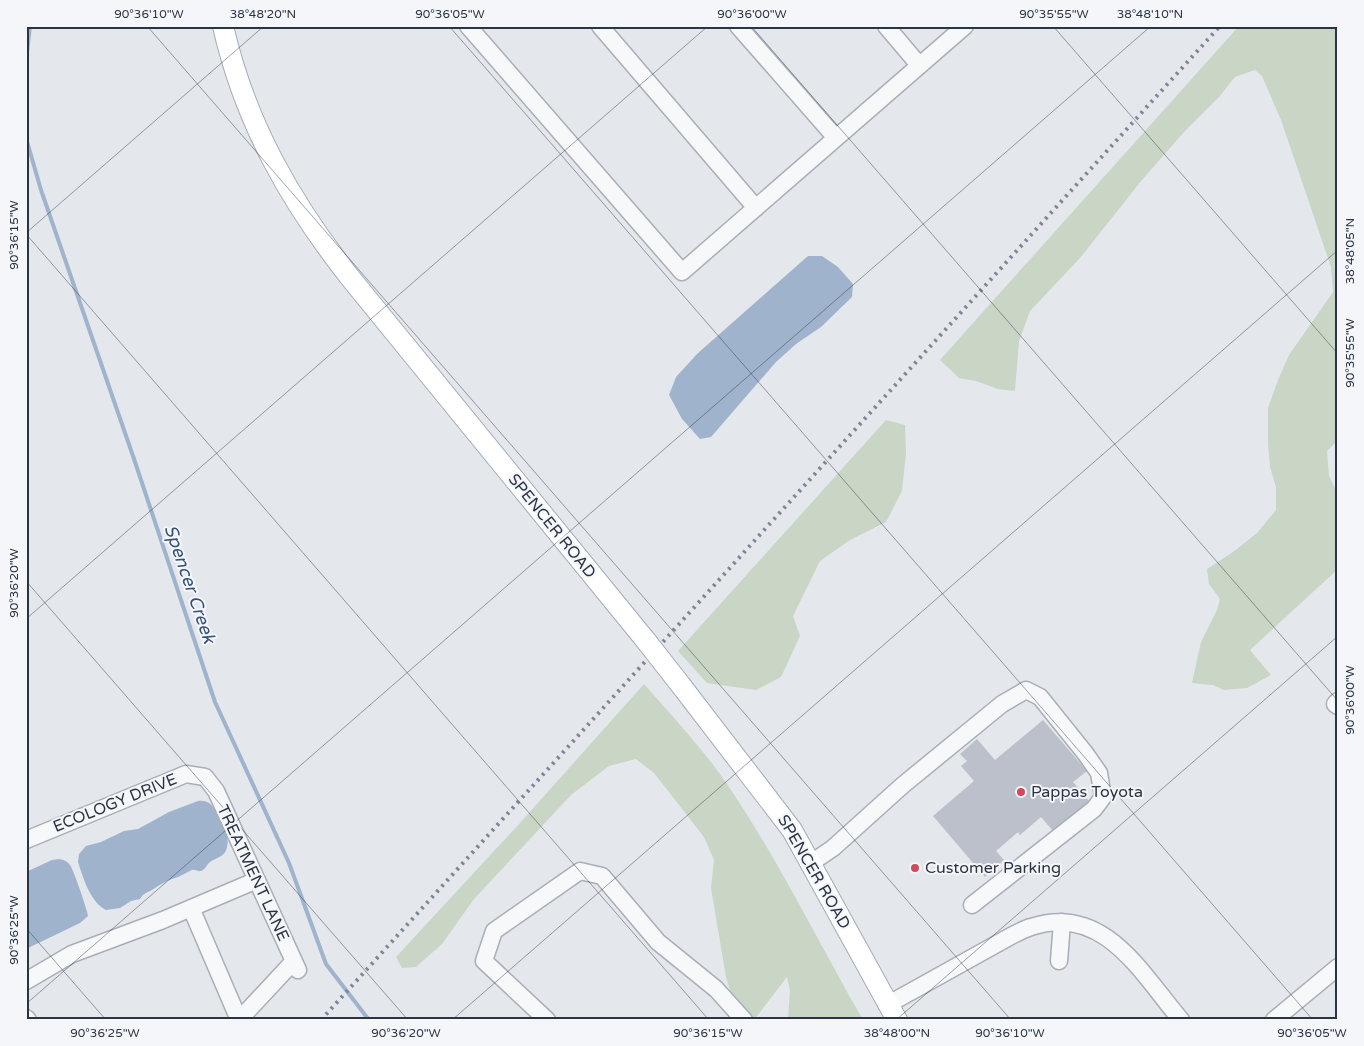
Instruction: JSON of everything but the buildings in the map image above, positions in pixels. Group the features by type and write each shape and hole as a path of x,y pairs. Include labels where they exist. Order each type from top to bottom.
{"main road":[{"name":"SPENCER ROAD","path":"223,26 239,84 256,126 274,165 309,223 352,280 647,642 768,796 792,830 811,863 892,1012"}],"street":[{"path":"468,26 682,272 965,26"},
{"path":"600,26 756,208"},
{"path":"738,26 836,138"},
{"path":"886,26 919,65"},
{"path":"811,863 833,848 903,786 1002,704 1026,690 1040,697 1099,773 1103,797 1094,809 972,904"},
{"path":"1338,701 1335,704 1338,706"},
{"name":"ECOLOGY DRIVE","path":"26,840 186,774 205,777"},
{"name":"TREATMENT LANE","path":"205,777 216,791 296,966 239,1020"},
{"path":"547,1020 484,961 494,931 580,871 602,876 658,942 716,989 744,1020"},
{"path":"26,981 72,954 257,880"},
{"path":"191,908 239,1020"},
{"path":"1059,961 1062,922"},
{"path":"892,1012 1010,936 1031,927 1062,922 1093,928 1116,943 1181,1020"},
{"path":"1274,1020 1338,967"}],"green space":[{"path":"1239,26 1338,26 1338,440 1327,451 1329,476 1338,494 1338,569 1250,650 1271,675 1247,688 1224,690 1213,685 1192,683 1201,642 1217,610 1220,599 1209,584 1207,569 1257,533 1276,510 1276,487 1270,467 1268,443 1268,408 1289,355 1333,292 1331,267 1281,120 1262,76 1255,70 1235,77 1219,97 1185,131 1142,180 1080,258 1030,311 1019,341 1015,391 998,389 976,381 959,378 940,360"},
{"path":"886,420 905,425 906,453 902,491 886,522 850,540 820,561 793,616 800,636 781,677 756,690 707,683 678,651"},
{"path":"644,684 699,747 729,787 782,873 863,1020 788,1020 790,991 787,977 754,1020 734,1003 726,977 711,888 714,860 704,837 654,773 636,759 609,766 571,795 474,899 442,944 416,967 402,968 396,957 520,823"}],"water":[{"path":"808,256 822,256 838,267 853,284 852,297 821,327 796,344 776,362 711,437 700,439 682,419 669,395 676,377 697,354"},
{"path":"198,801 208,802 215,811 225,831 228,843 225,853 210,862 203,870 192,870 120,908 106,910 100,906 88,889 78,862 79,854 86,846 101,842 124,831 138,829 169,812"},
{"path":"59,859 67,862 72,868 88,916 80,923 26,949 26,872 52,860"}],"waterway":[{"name":"Spencer Creek","path":"26,61 30,26"},
{"name":"Spencer Creek","path":"26,138 41,190 133,456 215,702 289,863 326,964 369,1020"}],"railway":[{"path":"321,1020 1220,26"}],"place":[{"name":"Pappas Toyota","path":"1021,792"},
{"name":"Customer Parking","path":"915,868"}]}
